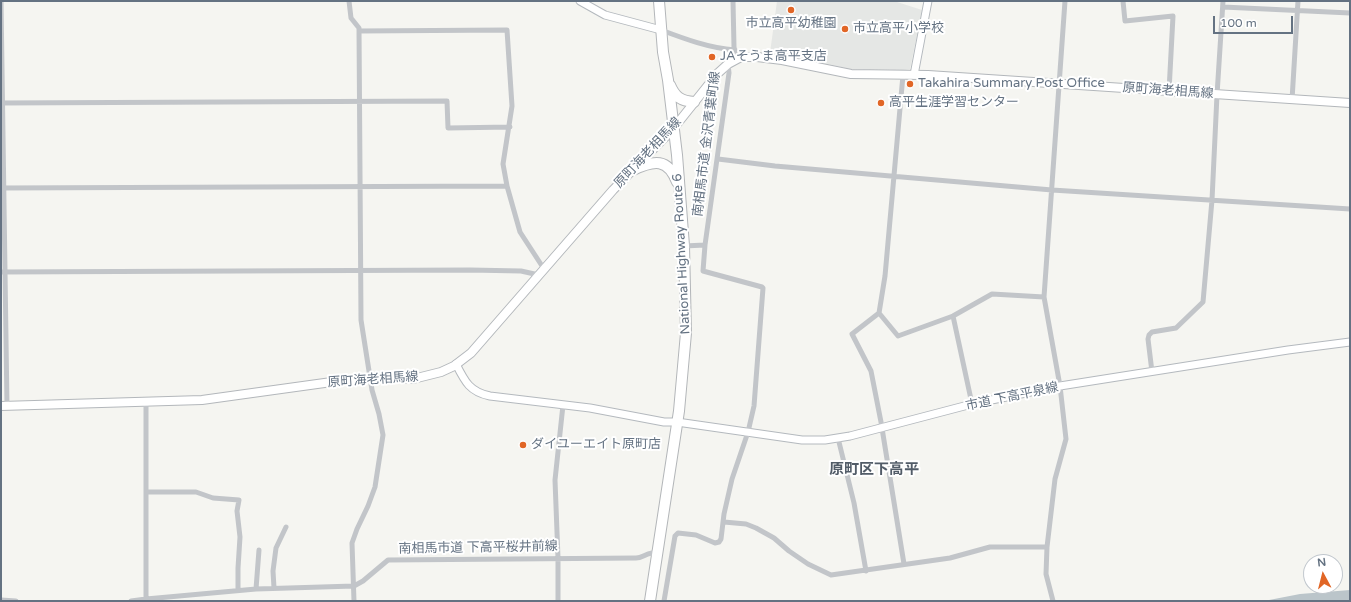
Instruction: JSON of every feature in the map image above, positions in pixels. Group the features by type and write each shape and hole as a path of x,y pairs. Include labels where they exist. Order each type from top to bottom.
{"highway":[{"name":"National Highway Route 6","path":"650,601 677,422 686,332 684,246 680,190 668,80 663,52 659,1"},
{"path":"668,80 672,91 677,97 694,102"},
{"path":"633,170 653,162 664,164 672,171 680,190"}],"main road":[{"name":"原町海老相馬線","path":"4,406 215,399 309,385 370,378 386,377 413,379 441,372 456,364 471,353 613,190 673,129 717,74 736,59 747,56 766,58 851,74 914,75 1350,104"}],"street":[{"path":"1,1 4,406"},
{"path":"348,1 351,18 359,28 361,320 372,390 383,435 375,487 352,543 354,601"},
{"path":"580,1 605,16 661,30 700,43 735,50"},
{"name":"南相馬市道 金沢青葉町線","path":"733,1 736,59"},
{"path":"914,75 928,1"},
{"path":"1053,601 1046,574 1047,547 1055,479 1066,439 1060,386 1044,297 1065,1"},
{"path":"1123,1 1125,22 1173,16 1169,91"},
{"path":"1292,100 1298,1"},
{"path":"1152,372 1148,340 1149,335 1152,332 1176,328 1203,302 1212,200 1223,4 1350,13"},
{"path":"359,31 507,30 512,106 510,127 503,164 507,186 520,232 542,272"},
{"name":"南相馬市道 金沢青葉町線","path":"664,601 669,554 675,536 678,533 696,535 713,543 718,543 722,537 724,514 732,479 748,432 754,406 763,288 703,271 705,245 729,73 728,64"},
{"path":"903,75 885,276 879,313 852,334 871,371 904,564"},
{"path":"2,103 447,101 448,128 510,127"},
{"path":"718,159 775,166 1052,190 1350,209"},
{"path":"2,188 507,186"},
{"path":"684,246 705,245"},
{"path":"2,272 542,272"},
{"path":"879,313 898,336 953,316 992,294 1044,297"},
{"path":"953,316 972,404"},
{"name":"市道 下高平泉線","path":"456,364 470,387 479,394 590,408 664,422 677,422 802,440 825,440 881,428 972,404 1060,386 1288,350 1350,342"},
{"path":"146,402 146,600"},
{"path":"558,601 555,480 563,405"},
{"path":"838,438 854,503 866,571"},
{"path":"146,492 196,492 213,498 239,500 238,511 240,537 238,590"},
{"path":"724,522 746,524 756,528 774,538 794,555 829,575 950,558 990,547 1047,547"},
{"path":"274,588 273,571 276,548 286,527"},
{"path":"256,589 259,550"},
{"name":"南相馬市道 下高平桜井前線","path":"354,586 363,582 388,560 642,558 647,554 652,553"},
{"path":"131,601 238,590 354,586"},
{"path":"1,600 16,601"}],"shaded area":[{"name":"市立高平小学校","path":"777,1 894,1 922,10 910,69 850,69 770,53"},
{"path":"1350,590 1350,601 1264,601 1300,594 1343,594 1343,591"}],"place":[{"name":"市立高平幼稚園","path":"791,10"},
{"name":"市立高平小学校","path":"845,29"},
{"name":"JAそうま高平支店","path":"712,57"},
{"name":"Takahira Summary Post Office","path":"910,84"},
{"name":"高平生涯学習センター","path":"881,103"},
{"name":"ダイユーエイト原町店","path":"523,445"}],"district":[{"name":"原町区下高平","path":"874,470"}]}
